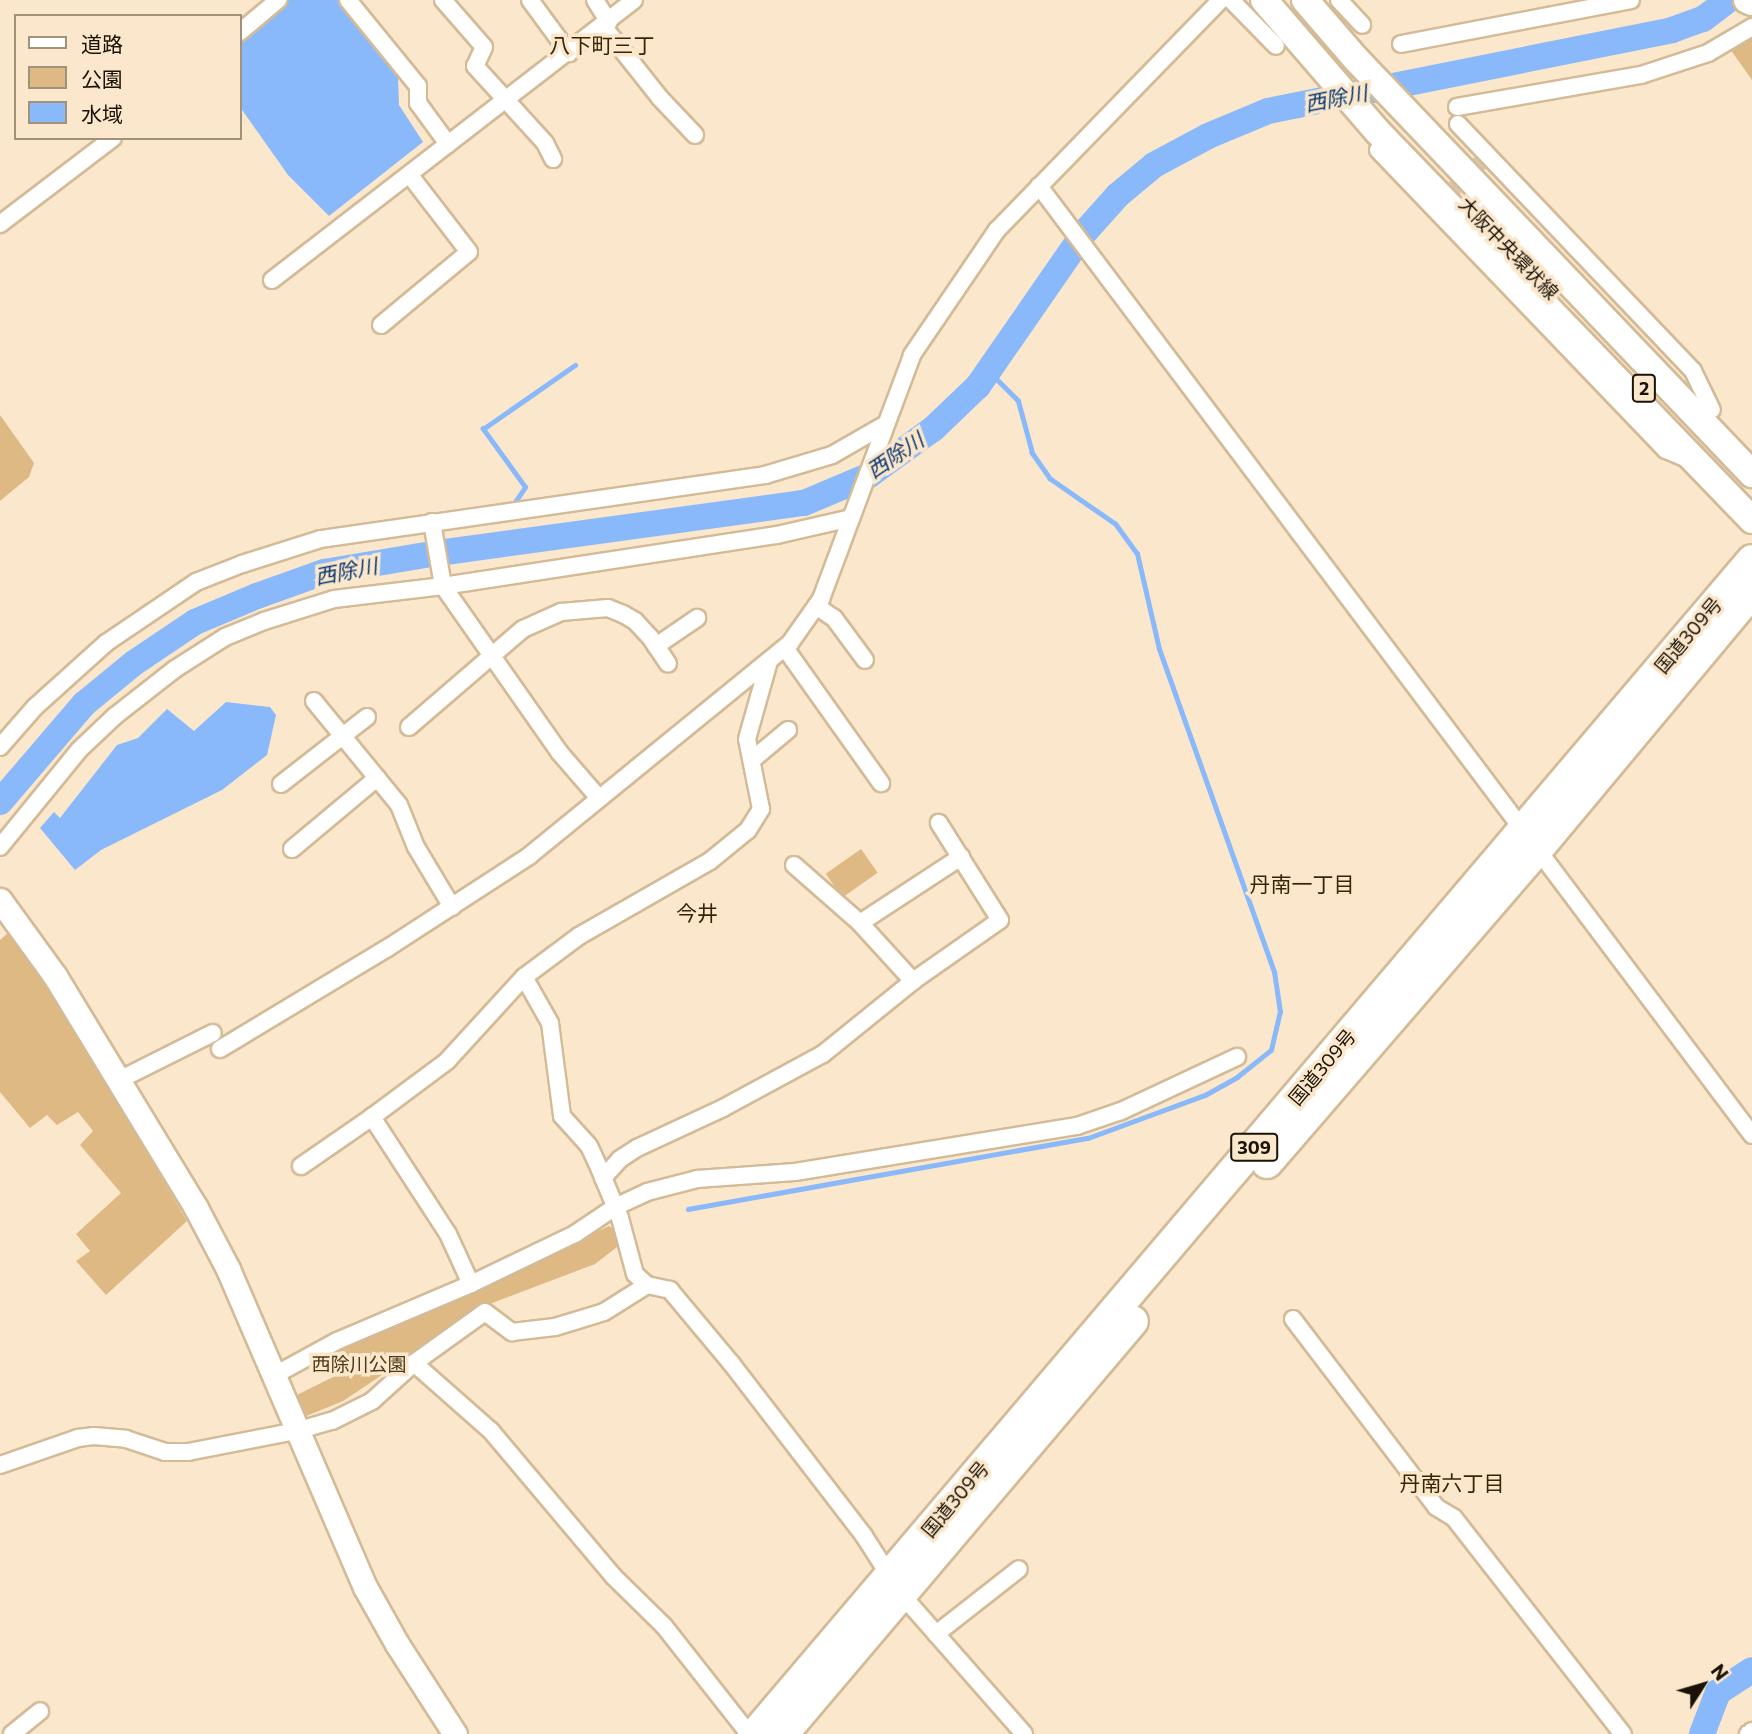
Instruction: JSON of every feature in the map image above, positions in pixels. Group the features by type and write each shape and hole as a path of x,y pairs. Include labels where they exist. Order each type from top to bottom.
{"highway":[{"name":"国道309号","path":"755,1734 896,1586 1223,1214 1530,839 1752,560"},
{"name":"国道309号","path":"1530,839 1752,592"},
{"name":"国道309号","path":"783,1734 896,1586"}],"main road":[{"path":"1265,0 1345,61 1393,112 1697,462 1752,520"},
{"path":"1305,0 1345,61 1393,112 1712,410 1752,451"},
{"path":"1313,0 1345,61"},
{"name":"大阪中央環状線","path":"1393,112 1544,270 1752,498"},
{"name":"大阪中央環状線","path":"1544,270 1752,474"}],"street":[{"path":"242,30 278,0"},
{"path":"348,0 418,86 418,103 447,144"},
{"path":"443,0 484,47 475,66 545,143 553,159"},
{"path":"530,0 569,52"},
{"path":"595,0 606,24 660,98 695,135"},
{"path":"272,280 634,0"},
{"path":"220,1049 452,907 529,856 785,648 816,606 912,355 997,230 1093,136 1221,0"},
{"path":"1231,0 1276,46"},
{"path":"1339,0 1362,25"},
{"path":"1401,44 1631,0"},
{"path":"1712,410 1693,371 1458,116 1641,75 1708,52 1752,27"},
{"path":"0,224 110,140"},
{"path":"1374,146 1666,450 1697,462"},
{"path":"381,325 469,252 408,174"},
{"path":"1039,186 1752,1135"},
{"path":"0,747 35,707 106,643 196,582 279,551 321,539 433,527 765,475 832,455 884,431"},
{"path":"0,847 44,790 97,733 144,692 225,638 298,609 334,599 442,582 777,535 852,515"},
{"path":"433,527 442,582 560,753 599,798"},
{"path":"816,606 834,618 865,660"},
{"path":"410,727 523,629 541,619 583,609 608,608 635,621 668,664"},
{"path":"656,646 697,618"},
{"path":"785,648 881,783"},
{"path":"301,1166 447,1061 524,977 579,936 710,862 748,831 761,809 747,739 769,661"},
{"path":"314,701 399,805 416,847 452,907"},
{"path":"281,784 367,717"},
{"path":"752,760 788,730"},
{"path":"292,849 377,778"},
{"path":"603,1178 620,1159 637,1148 723,1108 823,1054 913,981 1000,920 939,822"},
{"path":"860,923 961,858"},
{"path":"794,865 860,923 913,981"},
{"path":"0,900 55,976 196,1208 228,1269 365,1587 397,1644 455,1734"},
{"path":"524,977 550,1023 562,1116 589,1146 615,1207 635,1274 647,1285 670,1290 731,1363 864,1536 896,1586 1024,1734"},
{"path":"117,1082 213,1033"},
{"path":"274,1376 337,1341 471,1284 575,1234 615,1207 647,1192 697,1179 794,1171 1077,1126 1121,1111 1237,1057"},
{"path":"372,1117 447,1234 471,1284"},
{"path":"0,1465 78,1438 94,1436 126,1439 165,1452 188,1452 296,1431 332,1421 372,1401 414,1363 485,1312 512,1332 555,1327 604,1312 647,1285"},
{"path":"1293,1320 1436,1507 1454,1518 1623,1734"},
{"path":"414,1363 491,1431 613,1576 664,1626 749,1734"},
{"path":"936,1634 1019,1569"},
{"path":"12,1734 40,1711"}],"green space":[{"path":"1752,39 1752,80 1730,49"},
{"path":"0,415 34,463 29,477 0,501"},
{"path":"861,849 878,873 842,897 826,874"},
{"path":"10,931 40,971 187,1221 106,1295 76,1261 90,1251 76,1234 121,1193 80,1145 93,1131 78,1112 57,1125 47,1115 30,1128 0,1092 0,940"},
{"name":"西除川公園","path":"609,1226 617,1231 621,1244 595,1264 487,1305 343,1401 304,1417 295,1396 339,1374 336,1351 477,1289"}],"water":[{"path":"288,0 339,0 398,76 399,105 423,142 329,216 288,175 242,110 242,37"},
{"path":"226,702 270,707 276,715 267,755 222,790 101,850 75,870 40,828 54,812 60,818 117,745 138,738 167,709 194,731"}],"waterway":[{"name":"西除川","path":"0,802 84,704 134,663 195,622 257,596 324,572 431,554 804,503 868,476 933,429 978,386 1084,233 1118,195 1154,165 1208,136 1268,111 1672,30 1703,19 1728,0"},
{"path":"515,502 525,487 483,429 575,365"},
{"path":"688,1209 1088,1138 1205,1095 1237,1077 1271,1050 1280,1012 1274,972 1159,649 1137,554 1115,524 1050,479 1032,453 1018,401 988,371"},
{"path":"1702,1734 1718,1692 1752,1670"}],"tunnel":[{"path":"1437,205 1488,155"}],"district":[{"name":"八下町三丁","path":"602,45"},
{"name":"丹南一丁目","path":"1302,884"},
{"name":"今井","path":"697,913"},
{"name":"丹南六丁目","path":"1452,1483"}]}
